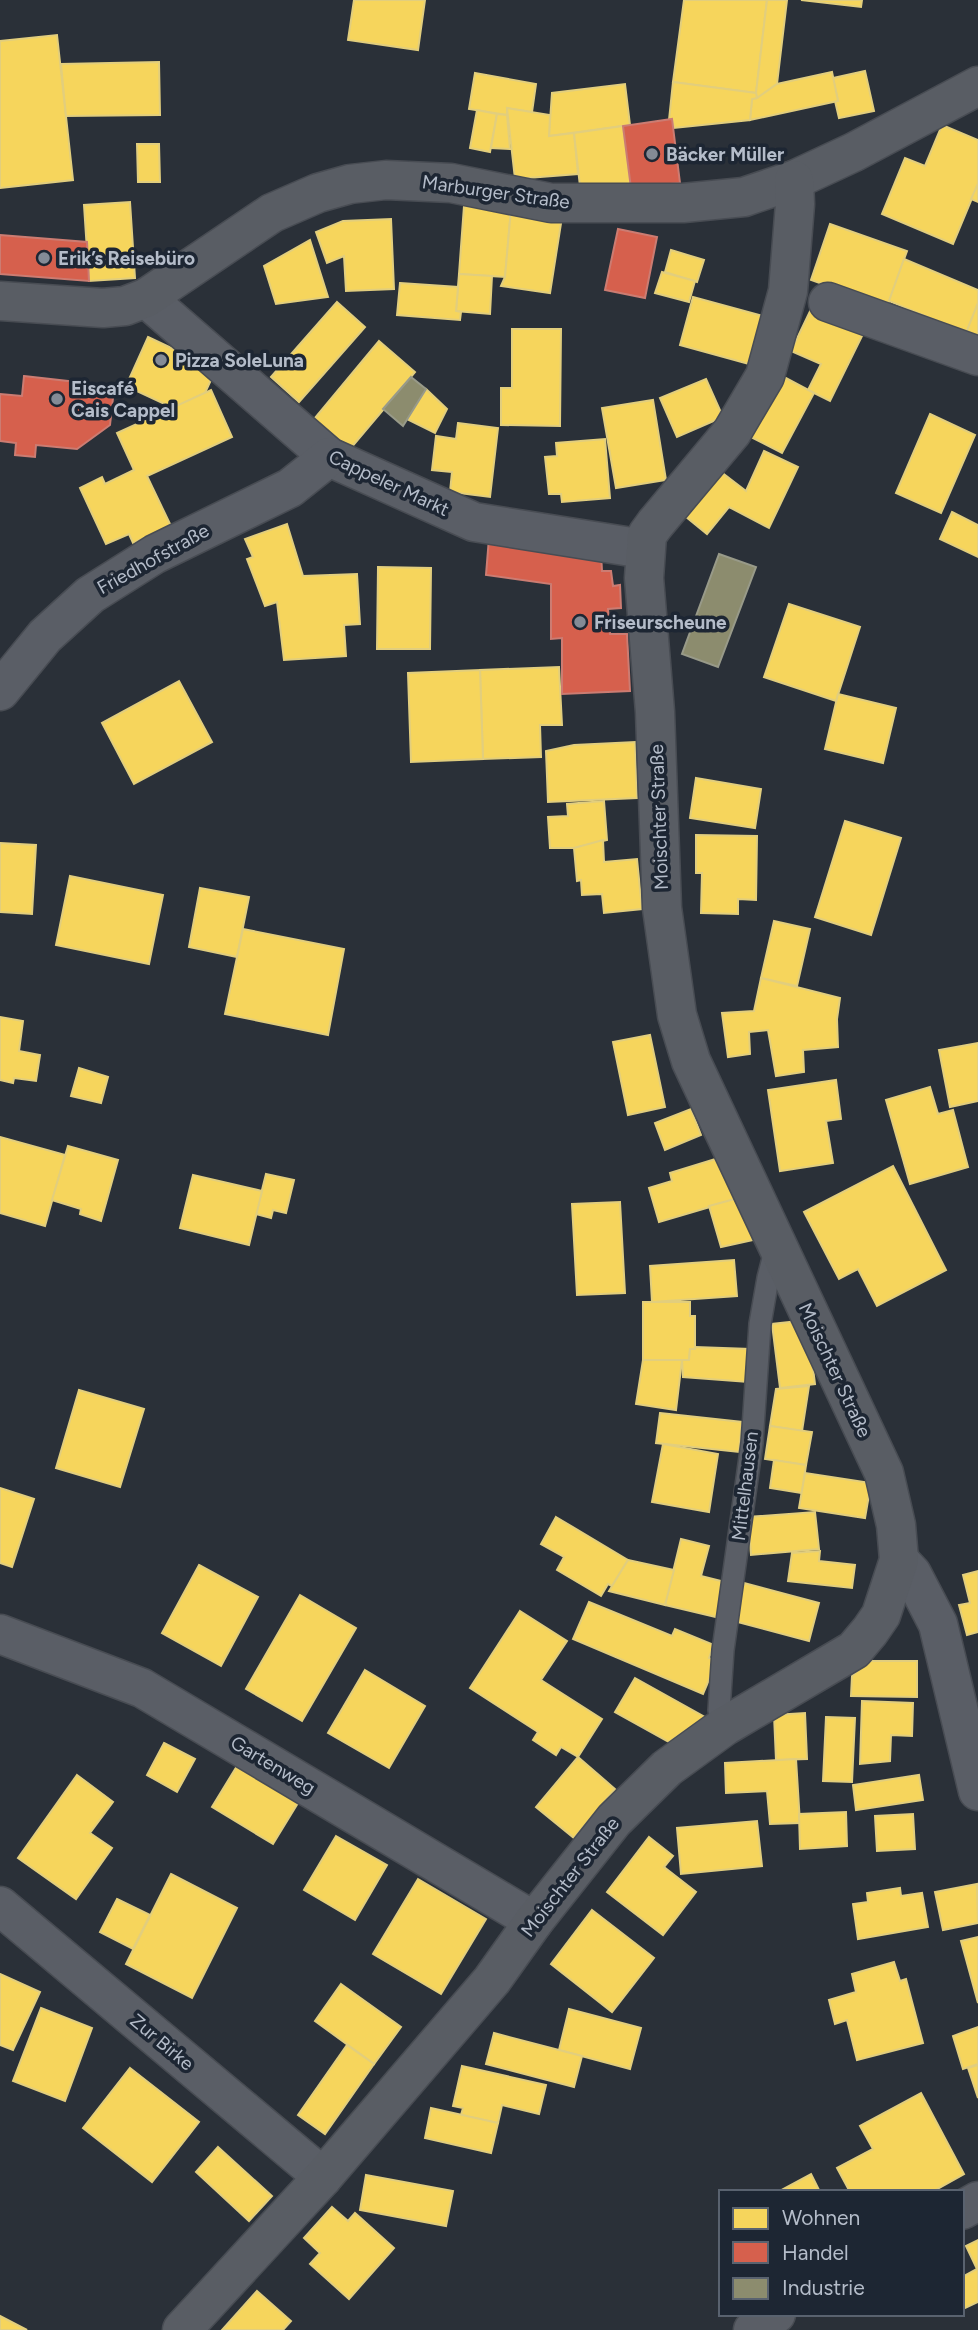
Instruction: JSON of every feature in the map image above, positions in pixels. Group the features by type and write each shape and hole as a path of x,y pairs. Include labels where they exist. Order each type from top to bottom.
{"street":[{"name":"Marburger Straße","path":"0,301 103,308 125,306 146,298 272,213 318,193 350,184 386,180 451,183 551,203 642,204 744,197 794,180 854,152 978,86"},
{"name":"Moischter Straße","path":"183,2330 323,2177 492,1980 534,1921 614,1820 667,1768 725,1726 854,1650 881,1615 899,1560 896,1525 884,1473 691,1061 677,1016 662,908 655,712 644,549 647,535 732,432 765,376 788,291 795,204 794,180"},
{"name":"Cappeler Markt","path":"146,298 329,457 474,522 644,549"},
{"path":"828,302 978,355"},
{"name":"Friedhofstraße","path":"0,691 45,636 90,595 155,554 290,488 329,457"},
{"path":"899,1560 912,1574 938,1624 978,1791"},
{"name":"Gartenweg","path":"0,1634 142,1688 534,1921"},
{"name":"Zur Birke","path":"0,1906 323,2177"},
{"path":"753,2330 773,2316"}],"lane":[{"name":"Mittelhausen","path":"725,1726 719,1710 723,1650 752,1443 760,1324 777,1245"}],"building: Wohnen":[{"path":"354,0 425,0 418,50 348,40"},
{"path":"684,0 767,0 756,93 673,82"},
{"path":"767,0 787,0 777,84 757,98 756,93"},
{"path":"801,0 862,0 861,7"},
{"path":"57,35 73,180 0,188 0,41"},
{"path":"159,62 160,115 66,116 61,64"},
{"path":"865,71 874,111 839,118 833,78"},
{"path":"832,72 838,101 750,120 752,99 777,84"},
{"path":"475,73 536,84 532,112 507,108 507,115 469,109"},
{"path":"673,82 756,93 757,98 752,99 750,120 674,128 672,119 669,120"},
{"path":"625,84 630,125 549,136 552,93"},
{"path":"507,108 550,115 549,136 574,133 578,174 515,179"},
{"path":"477,110 497,114 490,152 470,148"},
{"path":"497,114 507,115 510,149 491,148"},
{"path":"942,125 978,140 978,184 953,244 882,214 905,158 925,166"},
{"path":"623,126 631,188 581,195 574,133"},
{"path":"137,144 159,144 160,182 138,182"},
{"path":"978,184 978,202 971,199"},
{"path":"130,202 135,278 89,281 84,205"},
{"path":"464,206 511,209 505,277 459,274"},
{"path":"511,209 562,217 550,293 501,286 505,277"},
{"path":"391,219 394,289 346,291 344,256 327,263 316,232 343,221"},
{"path":"830,224 907,251 887,307 811,280"},
{"path":"310,240 328,297 276,304 264,266"},
{"path":"671,250 704,260 697,282 665,272"},
{"path":"904,259 978,290 978,303 966,333 889,301"},
{"path":"662,272 695,281 689,302 655,293"},
{"path":"459,274 492,276 490,314 456,311"},
{"path":"400,283 458,287 456,311 461,312 460,320 397,315"},
{"path":"693,297 763,316 749,364 680,345"},
{"path":"337,302 365,327 299,402 271,377"},
{"path":"978,303 978,338 966,333"},
{"path":"812,307 864,332 830,401 808,390 821,364 791,351"},
{"path":"512,329 561,329 560,426 501,425 501,388 512,388"},
{"path":"148,337 216,369 205,393 173,408 126,386"},
{"path":"379,341 415,372 350,449 314,419"},
{"path":"782,376 814,393 782,453 749,436"},
{"path":"706,379 723,417 677,437 660,398"},
{"path":"426,389 447,409 435,433 407,419"},
{"path":"211,390 232,437 147,476 171,526 133,543 129,534 106,544 80,488 102,477 105,484 134,470 117,433"},
{"path":"653,400 666,480 616,488 602,408"},
{"path":"930,414 975,435 941,513 896,493"},
{"path":"458,423 498,428 490,497 450,492 452,472 432,470 436,436 456,439"},
{"path":"605,439 610,498 562,502 561,494 549,494 545,457 557,456 556,443"},
{"path":"764,451 798,467 769,528 729,507 707,534 685,516 721,472 746,491"},
{"path":"952,512 978,525 978,557 940,539"},
{"path":"287,524 303,576 357,574 360,624 344,625 346,656 284,660 277,602 265,606 247,559 253,557 245,539"},
{"path":"378,567 431,568 430,649 377,649"},
{"path":"789,604 860,627 836,701 764,677"},
{"path":"559,667 562,725 540,725 541,757 483,759 480,670"},
{"path":"480,670 483,759 411,762 408,673"},
{"path":"179,681 212,742 134,784 102,723"},
{"path":"838,694 896,708 883,763 825,749"},
{"path":"635,742 637,798 548,802 546,751 574,745"},
{"path":"696,778 761,789 755,828 690,818"},
{"path":"604,801 607,840 574,848 550,848 548,817 568,816 567,804"},
{"path":"845,821 901,838 871,935 815,917"},
{"path":"696,835 757,836 756,900 738,899 738,914 701,913 702,873 696,873"},
{"path":"603,840 604,862 637,859 642,909 604,913 602,894 582,895 581,880 577,881 574,848"},
{"path":"0,843 36,845 32,914 0,912"},
{"path":"70,876 163,895 149,964 56,945"},
{"path":"200,888 249,897 237,957 189,947"},
{"path":"774,921 810,929 797,986 761,978"},
{"path":"243,929 344,949 328,1035 225,1014"},
{"path":"761,978 840,998 837,1019 838,1047 803,1050 804,1072 776,1076 768,1030 749,1032 750,1054 728,1057 722,1013 754,1011"},
{"path":"0,1017 23,1021 19,1051 40,1055 36,1081 14,1078 13,1083 0,1080"},
{"path":"650,1035 665,1107 628,1115 613,1042"},
{"path":"978,1043 978,1101 950,1107 939,1050"},
{"path":"79,1068 108,1077 101,1103 71,1096"},
{"path":"836,1080 841,1119 826,1121 833,1163 780,1171 768,1090"},
{"path":"930,1087 938,1114 953,1110 968,1167 910,1184 886,1100"},
{"path":"691,1109 701,1135 665,1150 655,1123"},
{"path":"0,1137 65,1155 45,1226 0,1213"},
{"path":"68,1146 118,1160 101,1221 80,1214 81,1209 52,1200"},
{"path":"725,1156 737,1199 659,1222 649,1188 672,1181 670,1173"},
{"path":"893,1166 946,1270 877,1306 858,1269 839,1279 804,1212"},
{"path":"266,1174 294,1180 286,1213 273,1210 271,1218 256,1214"},
{"path":"193,1175 262,1191 249,1245 180,1228"},
{"path":"742,1197 753,1240 721,1247 709,1206"},
{"path":"620,1202 625,1293 577,1295 572,1204"},
{"path":"734,1260 737,1296 652,1302 650,1266"},
{"path":"643,1302 690,1302 690,1316 695,1316 695,1349 690,1349 689,1360 643,1360"},
{"path":"807,1320 815,1384 780,1388 772,1324"},
{"path":"690,1349 750,1349 748,1382 683,1377 682,1360 689,1360"},
{"path":"643,1360 682,1360 676,1410 636,1404"},
{"path":"809,1386 802,1431 770,1426 776,1389"},
{"path":"79,1390 144,1409 120,1487 56,1468"},
{"path":"660,1413 742,1422 739,1452 656,1443"},
{"path":"770,1426 812,1432 806,1465 765,1459"},
{"path":"663,1444 718,1454 709,1512 652,1502"},
{"path":"774,1460 806,1465 802,1493 770,1488"},
{"path":"805,1473 871,1483 865,1518 799,1508"},
{"path":"0,1488 34,1499 12,1567 0,1563"},
{"path":"815,1512 819,1549 751,1555 748,1517"},
{"path":"556,1517 628,1560 612,1586 608,1584 601,1596 557,1570 564,1557 541,1544"},
{"path":"681,1539 709,1546 701,1576 729,1583 720,1618 665,1605"},
{"path":"820,1551 819,1561 855,1565 852,1588 788,1581 792,1553"},
{"path":"628,1560 674,1570 665,1605 609,1591"},
{"path":"199,1565 258,1597 221,1666 162,1633"},
{"path":"978,1571 978,1632 967,1635 959,1605 970,1603 963,1575"},
{"path":"744,1583 819,1603 809,1641 734,1621"},
{"path":"300,1595 356,1628 302,1721 246,1689"},
{"path":"589,1602 672,1636 675,1629 714,1645 709,1658 717,1661 703,1694 573,1639"},
{"path":"520,1611 567,1641 541,1680 602,1719 578,1757 561,1747 556,1755 533,1740 538,1732 470,1688"},
{"path":"868,1661 917,1661 917,1697 851,1696 852,1676"},
{"path":"365,1670 425,1706 389,1768 328,1733"},
{"path":"635,1678 705,1717 669,1742 615,1712"},
{"path":"862,1701 913,1703 912,1736 891,1735 890,1761 860,1764"},
{"path":"805,1713 807,1759 776,1760 774,1715"},
{"path":"826,1717 855,1718 852,1782 823,1781"},
{"path":"164,1743 195,1759 177,1792 147,1775"},
{"path":"578,1757 615,1789 574,1838 536,1807"},
{"path":"796,1759 800,1823 770,1824 767,1791 726,1793 725,1763"},
{"path":"240,1761 301,1798 273,1844 212,1807"},
{"path":"77,1775 113,1802 90,1833 112,1848 76,1899 18,1858"},
{"path":"919,1775 923,1800 856,1810 853,1785"},
{"path":"846,1812 847,1846 800,1849 799,1814"},
{"path":"913,1814 915,1849 877,1851 875,1816"},
{"path":"757,1821 762,1866 681,1874 677,1828"},
{"path":"336,1836 387,1865 355,1920 304,1890"},
{"path":"649,1837 673,1856 664,1867 696,1892 663,1935 607,1892"},
{"path":"171,1874 237,1908 192,1998 126,1964"},
{"path":"418,1879 486,1919 441,1994 373,1954"},
{"path":"977,1884 978,1923 943,1930 935,1892"},
{"path":"900,1888 901,1896 922,1893 928,1927 858,1939 853,1904 868,1902 867,1893"},
{"path":"117,1899 150,1915 133,1949 100,1932"},
{"path":"592,1910 654,1958 612,2012 551,1964"},
{"path":"978,1937 978,2003 961,1941"},
{"path":"894,1962 900,1981 906,1979 923,2043 857,2060 847,2020 835,2024 829,2000 856,1992 852,1974"},
{"path":"0,1974 40,1992 13,2050 0,2045"},
{"path":"341,1984 401,2027 374,2064 315,2021"},
{"path":"41,2008 92,2028 65,2101 13,2081"},
{"path":"569,2009 641,2028 630,2069 559,2050"},
{"path":"978,2027 978,2064 963,2069 953,2036"},
{"path":"494,2033 582,2056 574,2087 486,2064"},
{"path":"347,2045 374,2064 325,2134 298,2115"},
{"path":"978,2065 978,2098 968,2068"},
{"path":"462,2066 546,2085 539,2114 502,2105 498,2123 461,2115 463,2108 453,2106"},
{"path":"130,2068 199,2122 152,2182 83,2128"},
{"path":"921,2093 964,2174 936,2190 849,2190 837,2168 873,2149 860,2126"},
{"path":"431,2108 498,2123 491,2153 425,2138"},
{"path":"218,2147 272,2196 249,2221 196,2172"},
{"path":"811,2174 819,2190 782,2190"},
{"path":"366,2175 453,2191 446,2226 360,2210"},
{"path":"332,2207 348,2221 355,2213 394,2248 349,2299 310,2264 320,2253 304,2238"},
{"path":"978,2240 978,2302 964,2309 964,2276 977,2269 966,2246"},
{"path":"257,2291 291,2321 283,2330 222,2330"},
{"path":"0,2316 27,2330 0,2330"}],"building: Handel":[{"name":"Bäcker Müller","path":"672,119 680,183 631,188 623,126"},
{"path":"618,229 657,237 645,298 605,290"},
{"name":"Erik’s Reisebüro","path":"0,235 87,242 89,281 0,274"},
{"path":"24,376 85,383 84,392 113,398 110,425 77,449 36,445 35,457 15,455 16,443 0,441 0,394 22,396"},
{"name":"Friseurscheune","path":"489,538 601,553 602,571 611,571 613,586 620,585 621,608 608,609 610,634 627,634 630,691 562,694 562,638 551,639 551,584 486,575"}],"building: Industrie":[{"path":"411,377 426,389 403,426 383,409"},
{"path":"719,554 756,567 718,667 682,654"}],"place":[{"name":"Bäcker Müller","path":"652,154"},
{"name":"Erik’s Reisebüro","path":"44,258"},
{"name":"Pizza SoleLuna","path":"161,360"},
{"name":"Eiscafé Cais Cappel","path":"57,399"},
{"name":"Friseurscheune","path":"580,622"}]}
